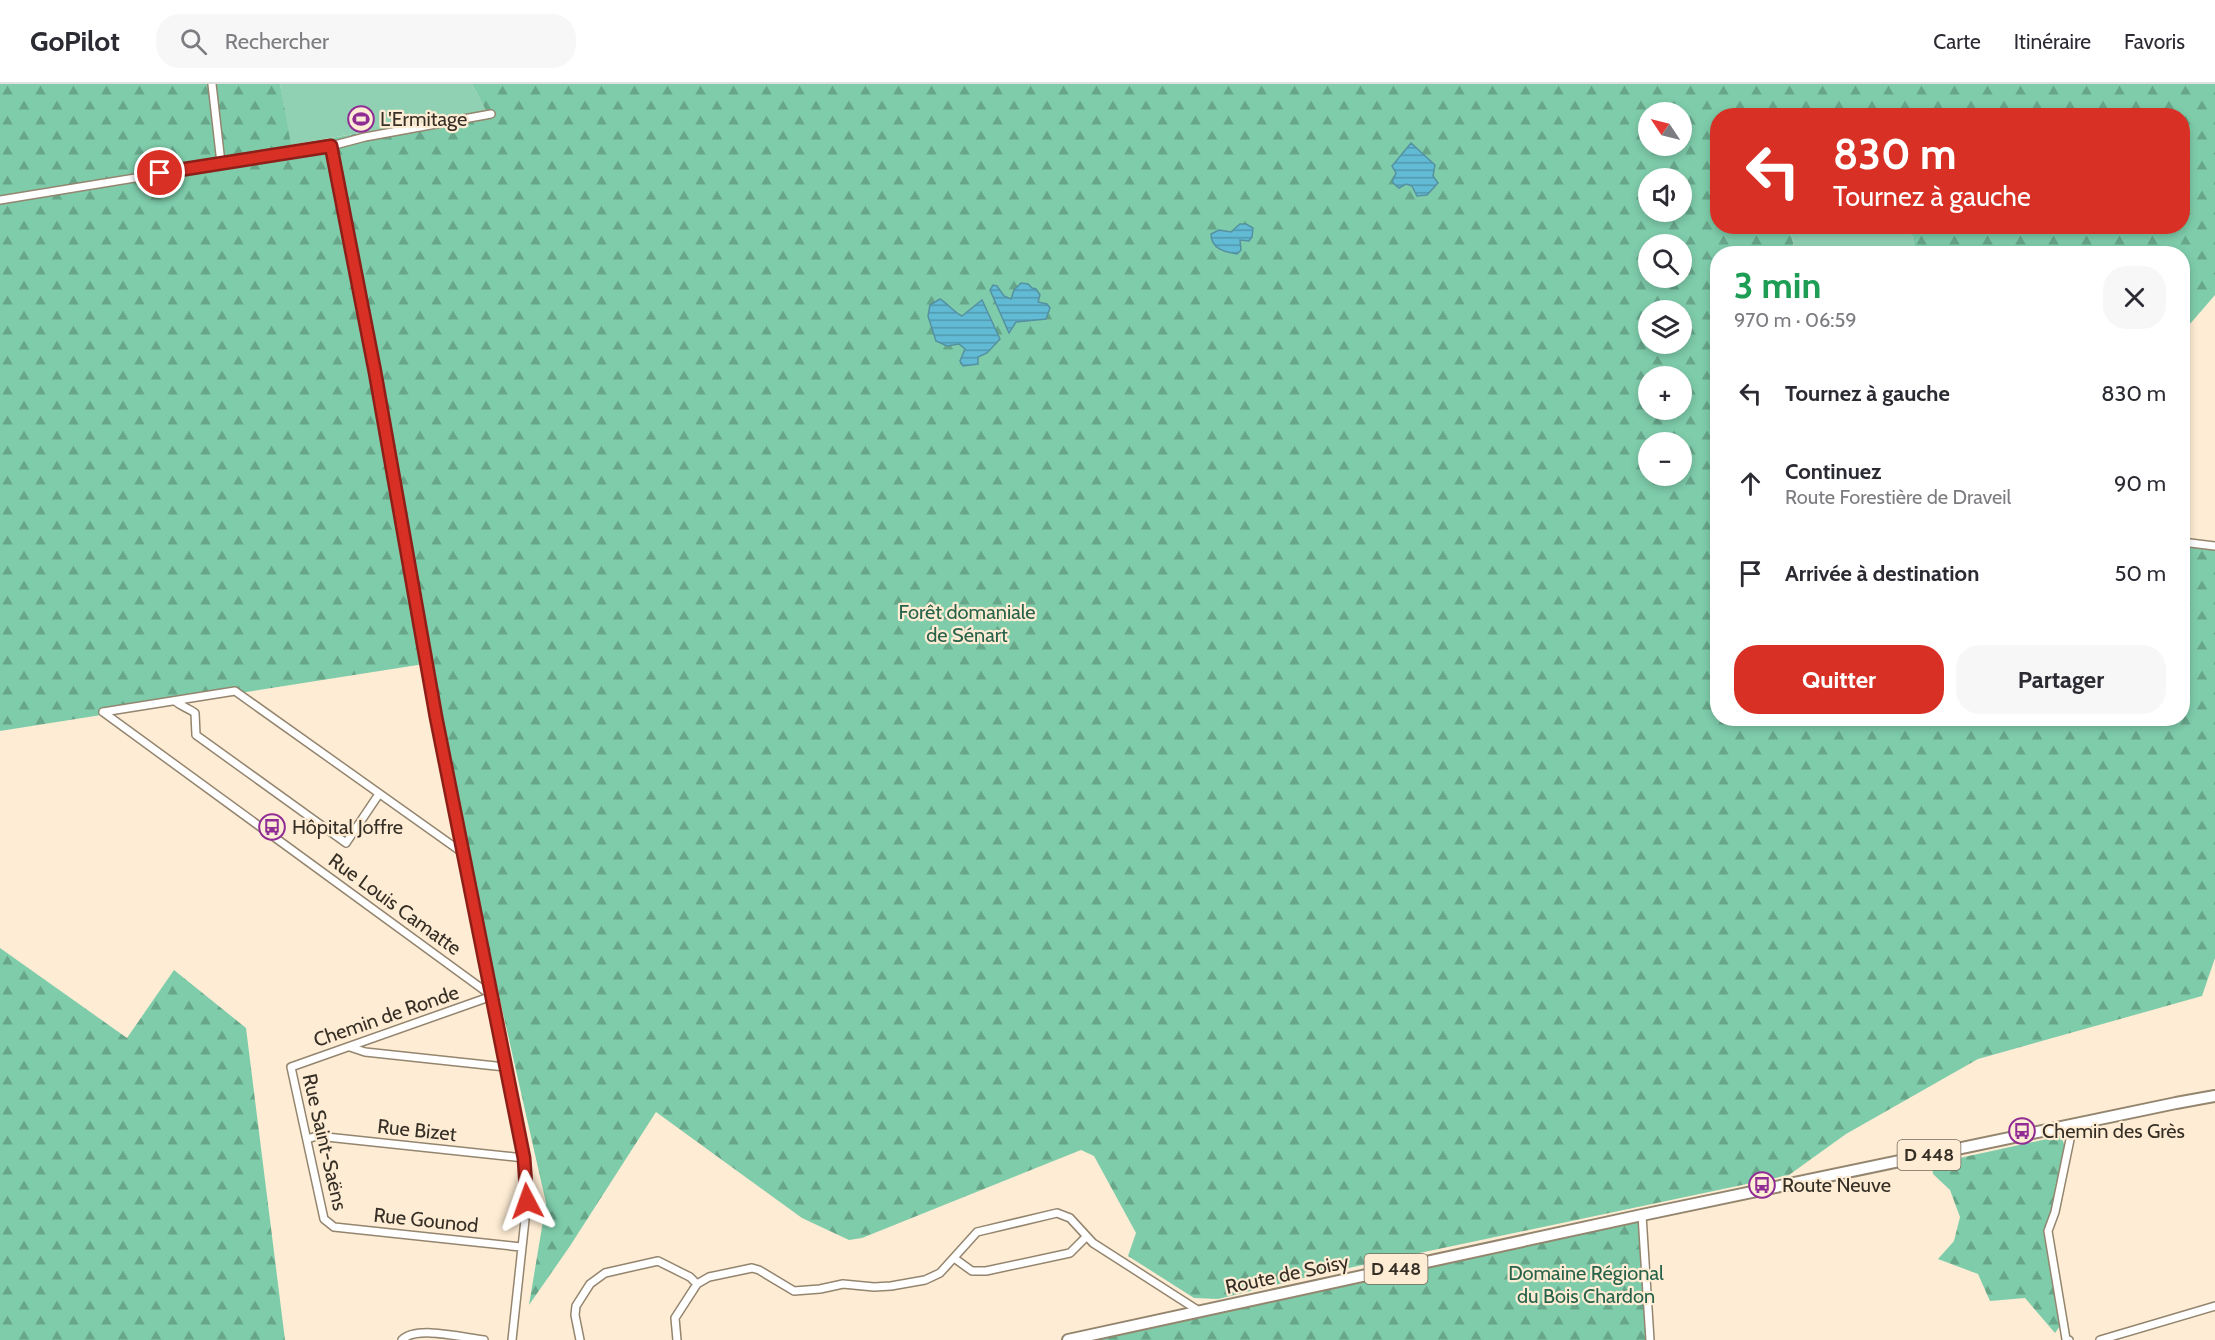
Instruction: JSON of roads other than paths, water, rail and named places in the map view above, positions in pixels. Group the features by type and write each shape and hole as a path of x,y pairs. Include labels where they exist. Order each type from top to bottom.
{"main road":[{"name":"D 448","path":"1642,1215 2215,1096"},
{"name":"Route de Soisy","path":"1068,1340 1642,1215"}],"street":[{"path":"212,84 222,163"},
{"path":"0,200 331,146 365,137 491,114"},
{"path":"331,146 375,372 423,648 524,1158 527,1201 512,1340"},
{"path":"2190,543 2215,546"},
{"path":"175,701 235,691 464,853"},
{"path":"175,701 183,708 195,713 196,735 346,843 379,794"},
{"name":"Rue Louis Camatte","path":"175,701 103,712 492,996"},
{"name":"Chemin de Ronde","path":"291,1067 492,996"},
{"path":"349,1046 365,1052 505,1067"},
{"name":"Rue Saint-Saëns","path":"291,1067 324,1219 328,1224"},
{"path":"2068,1340 2048,1231 2055,1212 2073,1125"},
{"name":"Rue Bizet","path":"307,1139 317,1136 524,1158"},
{"path":"677,1340 675,1318 697,1284 709,1277 752,1268 794,1291 843,1284 881,1287 932,1277 940,1273 977,1232 1057,1214 1070,1218 1086,1238 1200,1311"},
{"path":"1642,1215 1650,1340"},
{"name":"Rue Gounod","path":"328,1224 334,1227 521,1247"},
{"path":"954,1258 972,1271 986,1271 1070,1253 1086,1238"},
{"path":"580,1340 575,1315 576,1306 590,1284 605,1273 658,1261 690,1277 697,1284"},
{"path":"2100,1340 2215,1306"},
{"path":"402,1340 411,1334 422,1332 484,1340"}],"water":[{"path":"1411,143 1435,165 1433,176 1438,183 1427,195 1417,196 1412,186 1406,184 1399,188 1392,182 1396,173 1392,166"},
{"path":"1240,224 1253,228 1249,241 1240,240 1241,250 1237,254 1224,251 1213,243 1211,234 1219,230 1231,232"},
{"path":"1021,283 1036,289 1040,295 1038,302 1047,304 1050,308 1046,319 1016,322 1009,333 990,290 993,285 997,286 1004,296 1011,299 1014,290"},
{"path":"940,299 962,316 982,300 1000,339 987,353 978,357 978,364 963,366 960,361 965,349 959,344 947,346 936,341 928,316 930,305"}],"place":[{"name":"L'Ermitage","path":"361,119"},
{"name":"Hôpital Joffre","path":"272,827"},
{"name":"Chemin des Grès","path":"2022,1131"},
{"name":"Route Neuve","path":"1762,1185"}],"park label":[{"name":"Forêt domaniale de Sénart","path":"967,624"},
{"name":"Domaine Régional du Bois Chardon","path":"1586,1284"}]}
